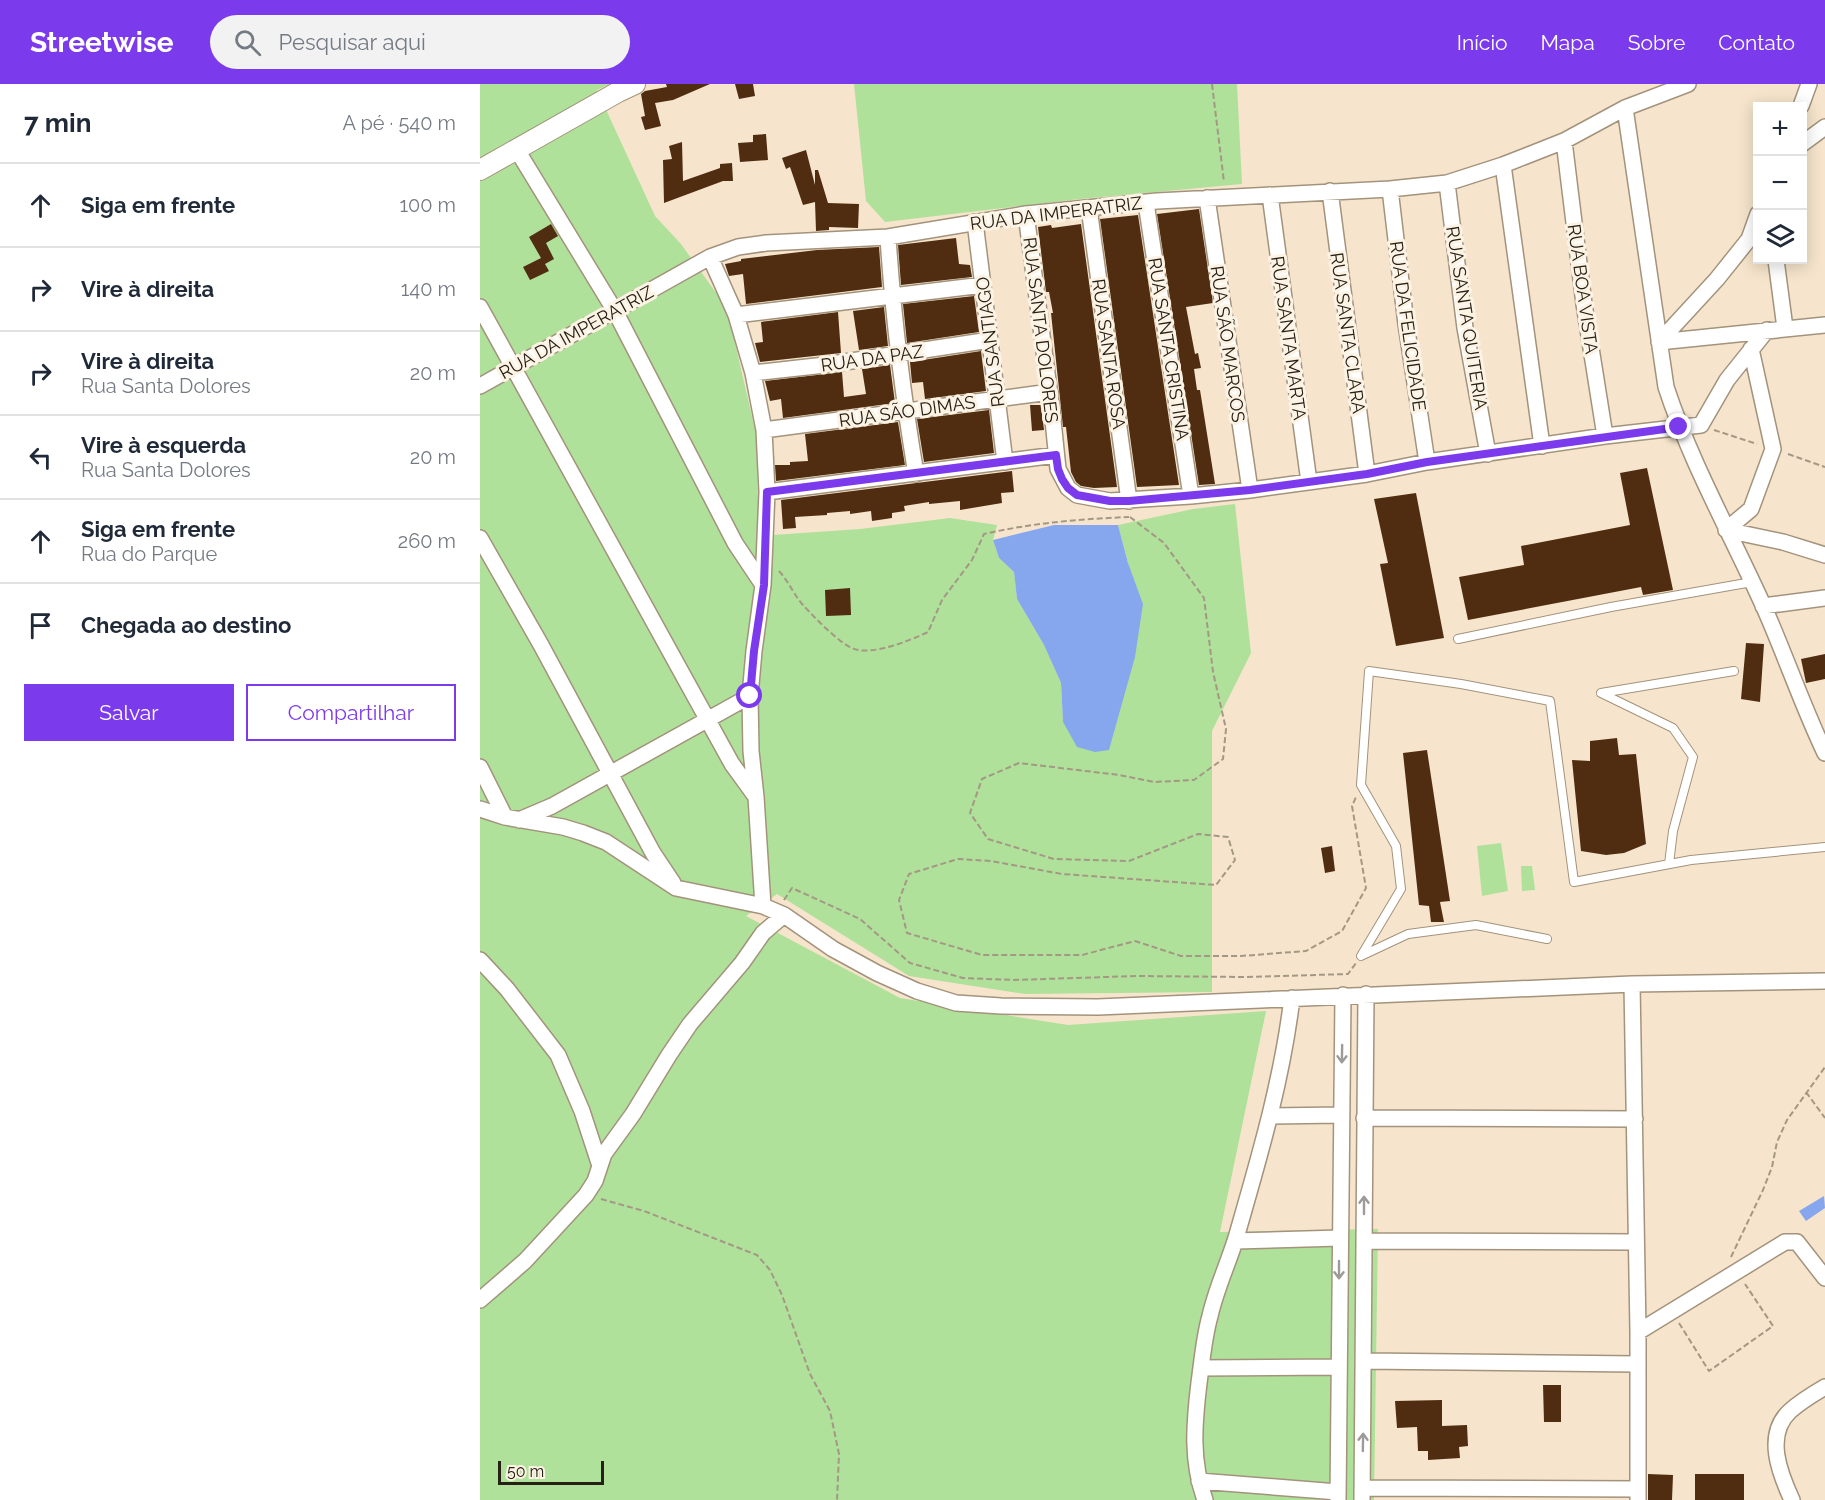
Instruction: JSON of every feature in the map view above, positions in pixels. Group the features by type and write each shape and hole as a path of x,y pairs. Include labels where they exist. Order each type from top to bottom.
{"street":[{"path":"480,170 635,84"},
{"name":"RUA DA IMPERATRIZ","path":"480,386 710,257 738,248 766,243 888,237 1026,214 1146,202 1390,189 1447,183 1503,165 1563,141 1625,108 1651,91 1688,84"},
{"path":"1802,102 1809,84"},
{"path":"1625,108 1666,387 1679,427 1821,735 1825,753"},
{"path":"1807,141 1825,127"},
{"name":"RUA BOA VISTA","path":"1563,141 1584,304 1605,436"},
{"path":"517,150 615,311 735,543 764,585"},
{"path":"1503,165 1542,446"},
{"name":"RUA SANTA QUITERIA","path":"1447,183 1466,328 1488,453"},
{"name":"RUA DA FELICIDADE","path":"1390,189 1406,324 1427,462"},
{"name":"RUA SANTA CLARA","path":"1330,191 1367,474"},
{"name":"RUA SANTA MARTA","path":"1270,195 1309,482"},
{"name":"RUA SÃO MARCOS","path":"1206,198 1250,490"},
{"name":"RUA SANTA CRISTINA","path":"1146,202 1191,496"},
{"name":"RUA SANTA ROSA","path":"1089,208 1129,501"},
{"name":"RUA SANTA DOLORES","path":"1026,214 1058,469 1068,488 1077,495 1110,501 1129,501 1250,490 1367,474 1488,453 1679,427"},
{"name":"RUA SANTIAGO","path":"975,222 1005,462"},
{"path":"1659,342 1717,279 1749,239 1753,228"},
{"path":"888,237 892,296 916,474"},
{"path":"480,1300 525,1261 586,1195 595,1181 599,1163 609,1145 633,1114 690,1024 742,963 763,933 774,911 751,751 750,696 764,585 767,492 764,430 753,373 736,315 710,257"},
{"path":"1777,264 1785,328"},
{"path":"736,315 983,285"},
{"path":"480,307 732,764 756,798"},
{"path":"1659,342 1825,325"},
{"path":"1679,427 1701,425 1727,380 1767,330"},
{"name":"RUA DA PAZ","path":"753,373 990,340"},
{"path":"1726,531 1751,509 1773,449 1751,349"},
{"name":"RUA SÃO DIMAS","path":"764,430 1050,392"},
{"path":"767,492 1056,455"},
{"path":"1726,531 1783,542 1825,555"},
{"path":"480,538 541,645 608,773 653,853 676,888"},
{"path":"1763,606 1825,598"},
{"path":"512,819 552,806 750,696"},
{"path":"480,767 512,819"},
{"path":"480,809 512,819 563,827 606,842 676,888 705,896 735,899 774,911 833,949 878,973 917,992 956,1003 1098,1007 1632,984 1825,981"},
{"path":"480,960 507,989 558,1055 582,1111 599,1163"},
{"path":"1366,994 1362,1494 1638,1495 1636,1364 1638,1332 1632,984"},
{"path":"1198,1481 1338,1496 1342,995"},
{"path":"1206,1500 1198,1481 1194,1430 1210,1315 1235,1241 1271,1116 1284,1060 1292,998"},
{"path":"1271,1116 1341,1115"},
{"path":"1364,1118 1635,1119"},
{"path":"1235,1241 1340,1238"},
{"path":"1365,1241 1635,1242"},
{"path":"1638,1332 1671,1312 1733,1268 1785,1242 1797,1242 1825,1278"},
{"path":"1364,1361 1636,1364"},
{"path":"1201,1368 1339,1368"},
{"path":"1792,1500 1778,1463 1776,1450 1778,1432 1788,1412 1825,1387"}],"lane":[{"path":"1458,639 1611,607 1752,582"},
{"path":"1361,956 1401,889 1396,846 1361,785 1369,671 1461,684 1550,701 1574,882 1691,860 1825,847"},
{"path":"1669,864 1672,831 1692,757 1673,728 1602,693 1734,671"},
{"path":"1361,956 1408,934 1476,925 1547,939"}],"path":[{"path":"1212,84 1225,197"},
{"path":"1129,501 1130,517"},
{"path":"765,556 790,583 802,603 826,628 853,649 875,650 908,642 928,632 942,600 972,560 984,534 1018,526 1070,519 1130,517 1164,543 1204,598 1213,672 1226,729 1223,759 1194,780 1154,782 1119,775 1019,763 982,779 970,813 988,839 1054,859 1129,861 1198,834 1228,837 1235,860 1216,885 1062,874 991,861 958,859 909,874 899,900 908,933 982,955 1082,955 1134,941 1181,956 1241,956 1306,951 1342,931 1366,888 1352,806 1361,785"},
{"path":"774,911 792,888 860,920 910,963 963,978 1014,980 1348,974 1361,956"},
{"path":"1671,1312 1709,1371 1773,1326 1733,1268 1772,1167 1777,1142 1787,1120 1825,1067"},
{"path":"1806,1092 1825,1118"},
{"path":"586,1195 644,1211 757,1255 770,1270 782,1295 810,1374 830,1411 839,1454 837,1500"}],"green space":[{"path":"480,84 610,84 597,90 655,216 681,244 727,308 756,434 759,536 860,529 950,518 997,525 993,540 999,558 1014,572 1017,599 1044,645 1061,683 1063,722 1128,563 1118,525 1193,509 1235,504 1251,653 1212,731 1212,992 1025,994 909,976 777,894 746,916 900,998 1068,1025 1266,1011 1220,1232 1378,1229 1374,1500 480,1500"},
{"path":"854,84 1237,84 1242,184 1080,199 885,222 866,201"},
{"path":"1501,843 1508,891 1482,896 1477,846"},
{"path":"1521,866 1532,866 1535,890 1522,891"}],"water":[{"path":"1054,525 1118,525 1128,563 1143,604 1135,657 1109,750 1095,752 1077,747 1063,722 1061,683 1044,645 1017,599 1014,572 999,558 993,540"},
{"path":"1824,1196 1825,1208 1806,1221 1799,1211"}],"building":[{"path":"666,84 710,84 673,100 655,103 661,126 645,130 641,117 645,116 641,94 645,91 667,87"},
{"path":"735,84 753,84 755,96 739,99"},
{"path":"766,134 768,160 740,162 738,143 753,142 753,135"},
{"path":"682,142 683,181 720,168 720,164 732,163 733,181 723,181 664,203 663,160 672,159 669,146"},
{"path":"806,150 815,185 815,170 818,170 828,203 859,204 858,228 829,227 829,230 816,231 815,202 803,205 790,167 786,169 782,158"},
{"path":"1199,209 1213,303 1186,307 1195,354 1198,353 1201,368 1194,369 1197,390 1200,390 1215,484 1199,485 1157,214"},
{"path":"1138,215 1179,485 1137,487 1100,219"},
{"path":"551,224 558,236 546,243 554,259 545,264 549,271 530,280 523,267 541,258 529,237"},
{"path":"1081,224 1117,487 1094,488 1081,486 1076,482 1071,472 1066,427 1063,427 1051,313 1053,313 1049,292 1046,292 1038,227 1051,225 1052,228"},
{"path":"956,238 959,264 970,265 972,277 901,285 898,245"},
{"path":"879,247 882,287 746,304 743,274 729,276 725,264 741,261 741,259 817,250"},
{"path":"974,296 979,332 907,343 903,304"},
{"path":"884,307 888,346 859,350 853,311"},
{"path":"838,312 841,353 760,362 755,343 763,342 761,322"},
{"path":"981,351 986,391 925,399 923,382 912,383 910,362"},
{"path":"890,365 895,403 783,418 781,399 770,401 765,381 842,372 844,397 866,394 862,369"},
{"path":"1030,405 1041,405 1044,430 1032,431"},
{"path":"989,410 994,453 924,462 917,419"},
{"path":"898,422 905,465 776,481 775,465 790,465 790,462 808,461 805,434"},
{"path":"1647,468 1673,590 1643,595 1641,587 1468,620 1459,577 1524,565 1521,546 1630,525 1620,473"},
{"path":"1012,471 1014,492 1001,493 1002,503 960,510 960,501 929,504 929,502 904,506 905,511 892,513 892,518 872,521 871,511 850,514 850,511 827,513 827,515 795,517 796,528 783,529 781,500"},
{"path":"1416,493 1444,638 1396,646 1380,564 1388,563 1374,499"},
{"path":"850,588 851,615 826,616 825,590"},
{"path":"1746,643 1764,644 1760,702 1741,699"},
{"path":"1825,654 1825,679 1806,683 1801,659"},
{"path":"1617,738 1619,755 1636,754 1646,844 1624,853 1606,855 1581,851 1572,760 1590,761 1590,741"},
{"path":"1427,750 1450,901 1440,902 1444,922 1431,922 1429,906 1419,905 1403,753"},
{"path":"1332,846 1335,871 1325,873 1321,848"},
{"path":"1543,1385 1561,1385 1561,1422 1544,1422"},
{"path":"1442,1400 1442,1426 1467,1425 1468,1446 1459,1447 1460,1458 1428,1460 1428,1451 1418,1451 1417,1427 1397,1428 1395,1401"},
{"path":"1648,1474 1673,1475 1672,1500 1648,1500"},
{"path":"1695,1474 1744,1474 1744,1500 1695,1500"}],"route":[{"path":"750,696 764,585 767,492 1056,455 1062,479 1077,495 1110,501 1191,496 1367,474 1427,462 1679,427"}]}
